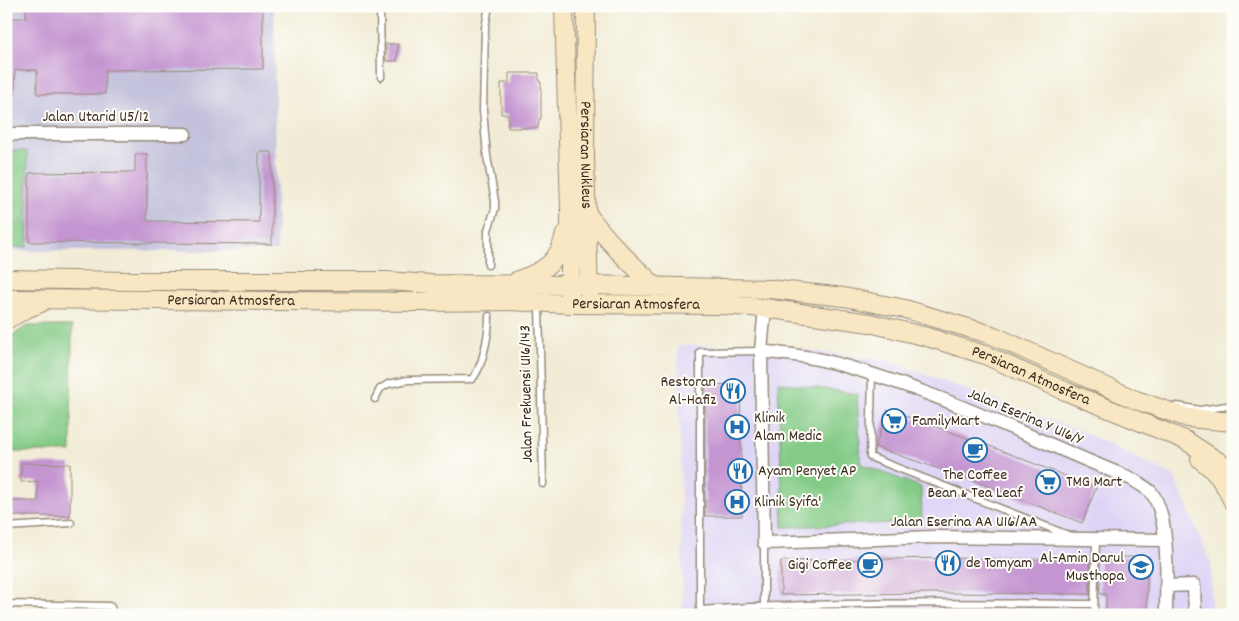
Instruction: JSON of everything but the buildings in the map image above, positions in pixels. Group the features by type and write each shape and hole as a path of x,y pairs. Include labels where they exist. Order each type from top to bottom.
{"street":[{"name":"Persiaran Nukleus","path":"564,6 578,212 589,304"},
{"name":"Persiaran Nukleus","path":"570,304 569,285 578,212 586,6"},
{"name":"Jalan Utarid U5/12","path":"6,134 185,134"},
{"path":"508,283 537,274 553,262 562,248 578,212 656,286"},
{"name":"Persiaran Atmosfera","path":"6,279 386,281 431,284 508,283 656,286 770,289 844,297 906,309 992,335 1136,400 1188,418 1233,422"},
{"name":"Persiaran Atmosfera","path":"6,299 510,301 765,308 870,323 927,337 985,355 1194,445 1233,470"},
{"path":"6,320 26,309 51,300"},
{"path":"764,543 761,351 765,308"},
{"name":"Jalan Eserina Y U16/Y","path":"761,351 820,359 872,374 990,419 1132,479 1150,492 1161,512 1165,540 1166,615"},
{"path":"1116,412 1192,454 1208,465 1227,488 1233,502"},
{"name":"Jalan Eserina AA U16/AA","path":"764,543 934,537 1165,540"},
{"path":"1166,586 1194,585 1195,615"}],"lane":[{"path":"380,6 382,77"},
{"path":"488,265 488,230 496,201 487,156 483,110 485,28 489,6"},
{"name":"Jalan Frekuensi U16/143","path":"539,302 543,484"},
{"path":"375,399 380,389 388,384 408,380 472,379 481,362 489,331 490,316"},
{"path":"761,351 700,352 700,610 764,606 937,602 1094,604"},
{"path":"872,374 870,457 1079,539"},
{"path":"1136,400 1200,410 1233,405"},
{"path":"6,527 71,523"},
{"path":"1094,615 1096,539"},
{"path":"764,543 764,606"},
{"path":"6,604 109,606 113,615"}],"shaded area":[{"path":"6,6 274,6 277,251 6,251"},
{"path":"678,345 789,348 888,361 1083,432 1174,476 1211,563 1211,615 683,615"}],"green space":[{"path":"6,151 27,151 27,247 6,247"},
{"path":"27,326 72,326 71,452 10,452 11,336"},
{"path":"778,382 857,394 861,464 921,487 922,522 783,527"}],"place":[{"name":"Restoran Al-Hafiz","path":"733,391"},
{"name":"FamilyMart","path":"894,421"},
{"name":"Klinik Alam Medic","path":"737,427"},
{"name":"The Coffee Bean & Tea Leaf","path":"975,450"},
{"name":"Ayam Penyet AP","path":"740,471"},
{"name":"TMG Mart","path":"1048,482"},
{"name":"Klinik Syifa'","path":"737,502"},
{"name":"de Tomyam","path":"948,563"},
{"name":"Gigi Coffee","path":"870,565"},
{"name":"Al-Amin Darul Musthopa","path":"1141,567"}]}
